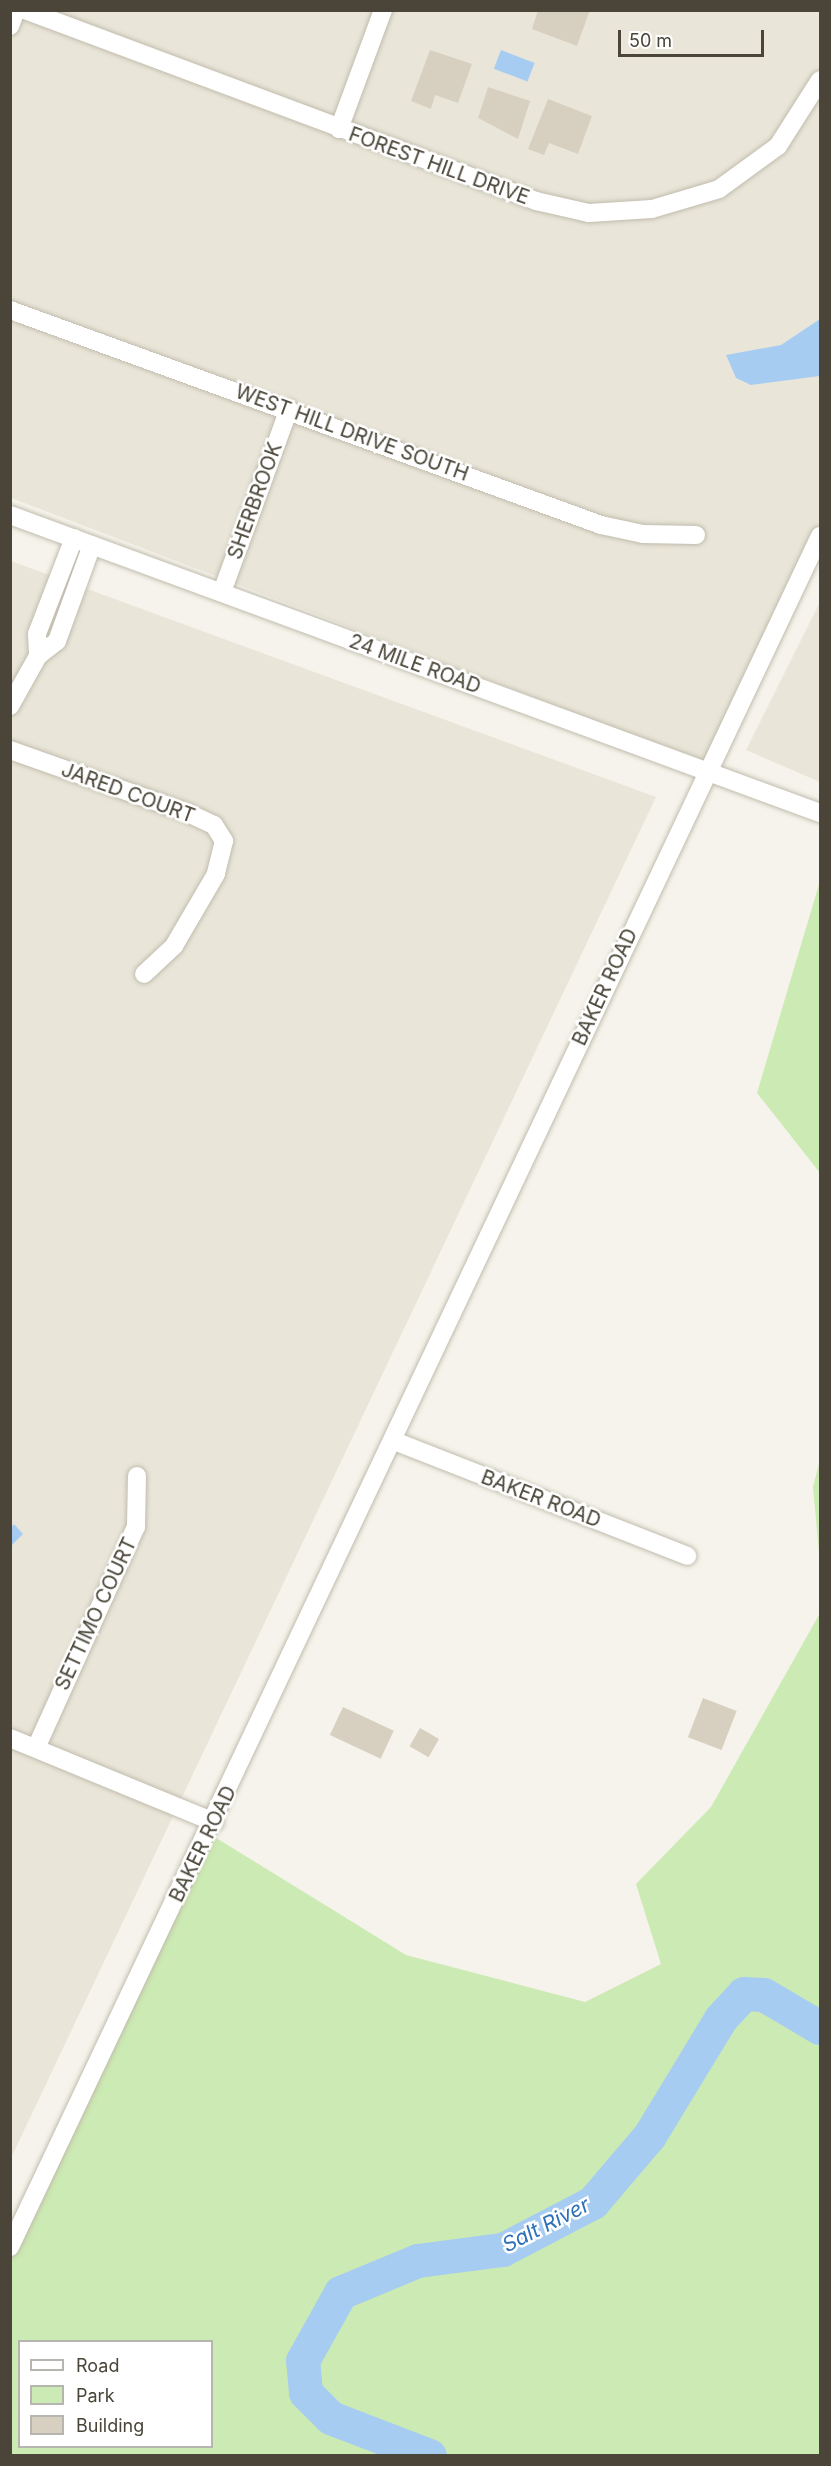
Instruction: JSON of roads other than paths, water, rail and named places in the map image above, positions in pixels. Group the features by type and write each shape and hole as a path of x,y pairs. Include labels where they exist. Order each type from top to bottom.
{"street":[{"path":"10,26 16,10"},
{"name":"FOREST HILL DRIVE","path":"25,10 339,129 554,207 630,212 696,197 741,176 790,132 820,80"},
{"path":"339,129 383,10"},
{"name":"WEST HILL DRIVE SOUTH","path":"10,310 289,409 611,528 696,535"},
{"name":"SHERBROOK","path":"222,592 289,409"},
{"name":"24 MILE ROAD","path":"10,515 820,813"},
{"name":"BAKER ROAD","path":"10,2247 394,1441 705,772 820,536"},
{"path":"38,656 37,634 74,538"},
{"path":"10,706 38,656 57,641 92,545"},
{"name":"JARED COURT","path":"10,750 188,813 214,825 224,841 216,874 174,946 144,974"},
{"name":"BAKER ROAD","path":"394,1441 687,1556"},
{"name":"SETTIMO COURT","path":"36,1748 136,1527 137,1476"},
{"path":"10,1738 214,1822"}],"water":[{"path":"501,50 535,63 527,82 494,69"},
{"path":"820,319 820,376 751,385 736,378 726,355 781,345"},
{"path":"14,1524 23,1534 11,1546 11,1528"}],"waterway":[{"name":"Salt River","path":"430,2456 331,2418 306,2393 303,2361 341,2293 418,2261 503,2250 593,2203 650,2136 721,2019 744,1994 764,1995 820,2028"}]}
